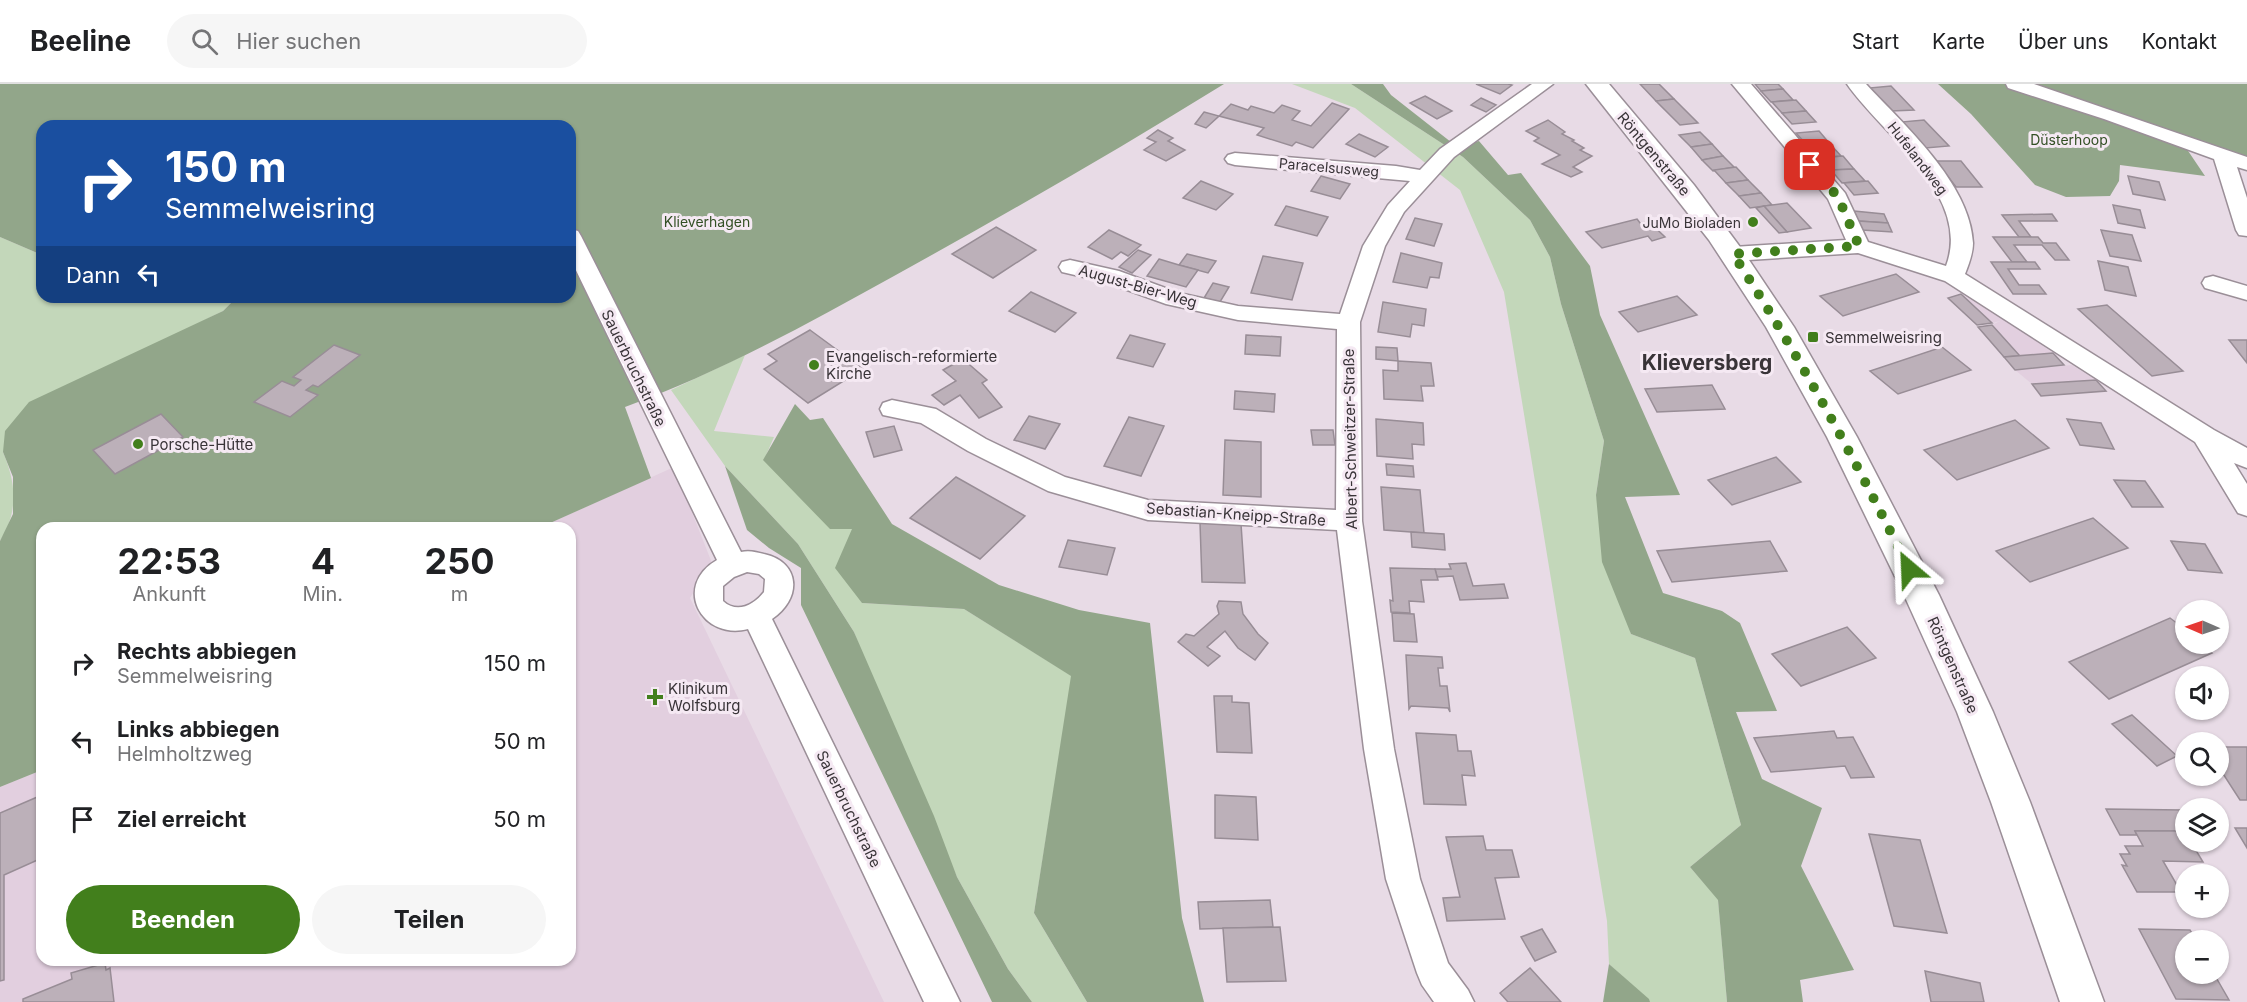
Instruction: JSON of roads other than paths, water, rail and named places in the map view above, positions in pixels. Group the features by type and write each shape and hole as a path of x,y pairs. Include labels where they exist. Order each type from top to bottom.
{"street":[{"name":"Albert-Schweitzer-Straße","path":"1456,1002 1434,973 1403,879 1380,749 1349,520 1349,322 1374,246 1395,209 1423,177 1456,146 1544,84"},
{"name":"Röntgenstraße","path":"1597,84 1733,254 1781,330 1850,449 1940,633 1983,733 2017,818 2082,1002"},
{"path":"1741,84 1838,197 1859,246"},
{"name":"Hufelandweg","path":"1856,84 1922,158 1941,184 1954,209 1962,240 1960,258 1953,276"},
{"path":"2015,84 2247,164"},
{"path":"2223,155 2247,230"},
{"name":"Paracelsusweg","path":"1235,159 1396,172 1423,177"},
{"path":"1733,254 1859,246 1953,276 2205,436 2247,459"},
{"name":"Sauerbruchstraße","path":"576,248 733,564"},
{"name":"August-Bier-Weg","path":"1070,267 1111,276 1174,299 1238,313 1349,322"},
{"path":"2213,284 2247,293"},
{"name":"Sebastian-Kneipp-Straße","path":"892,409 927,415 977,445 1057,484 1148,510 1349,520"},
{"path":"2205,436 2247,506"},
{"path":"747,561 761,562 772,567 780,575 782,586 778,597 769,608 756,615 741,619 727,618 715,612 708,603 707,592 711,581 720,571 733,564 747,561"},
{"name":"Sauerbruchstraße","path":"756,615 942,1002"}],"place":[{"name":"JuMo Bioladen","path":"1753,222"},
{"name":"Semmelweisring","path":"1813,337"},
{"name":"Evangelisch-reformierte Kirche","path":"814,365"},
{"name":"Porsche-Hütte","path":"138,444"},
{"name":"Klinikum Wolfsburg","path":"655,697"}],"district":[{"name":"Klieversberg","path":"1707,362"}],"park label":[{"name":"Düsterhoop","path":"2069,139"},
{"name":"Klieverhagen","path":"707,221"}]}
